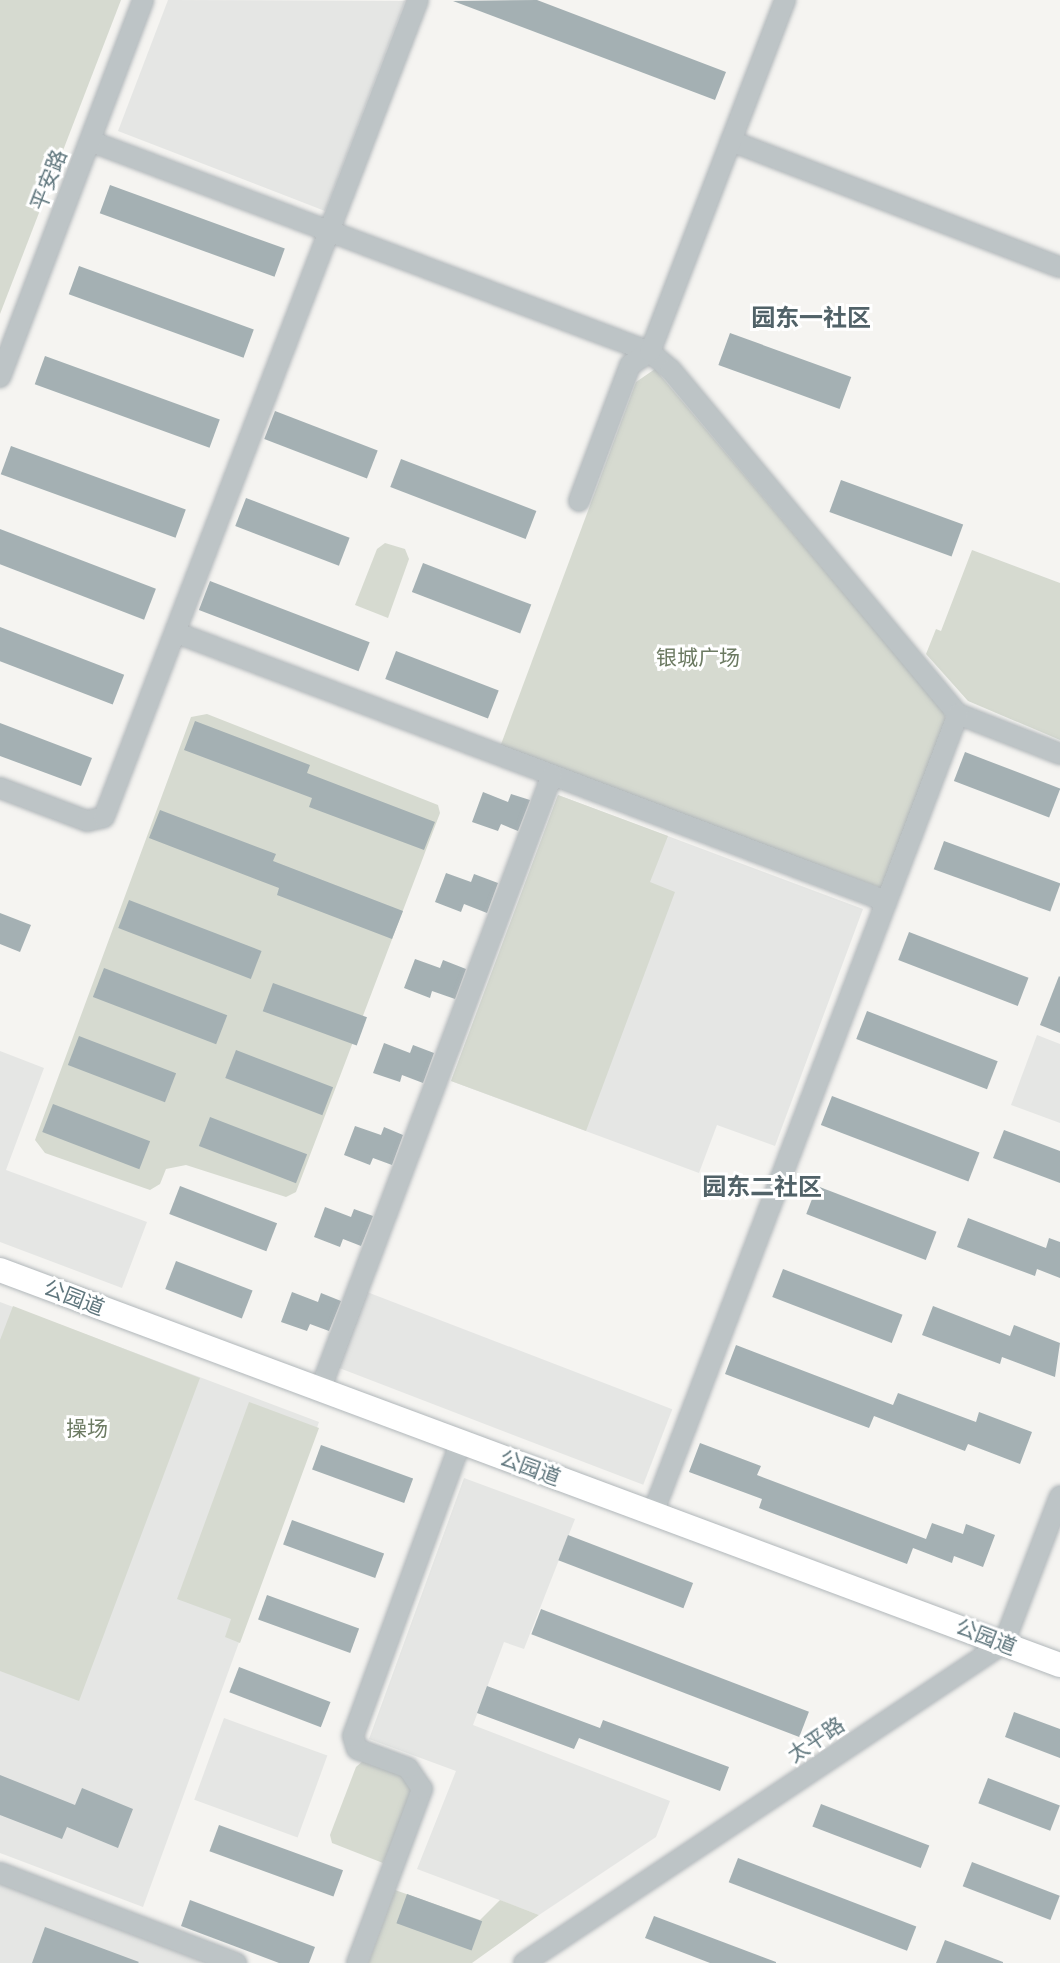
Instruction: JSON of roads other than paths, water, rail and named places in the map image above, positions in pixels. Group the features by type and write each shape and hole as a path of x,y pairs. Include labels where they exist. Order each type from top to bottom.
{"main road":[{"name":"公园道","path":"0,1270 459,1443 1060,1665"}],"street":[{"name":"平安路","path":"0,377 143,0"},
{"path":"0,788 87,821 104,817 177,633 418,0"},
{"path":"579,501 630,364 650,352 785,0"},
{"path":"90,141 650,352 671,370 958,714 1060,754"},
{"path":"731,141 1060,267"},
{"path":"177,633 886,901"},
{"path":"653,1513 958,714"},
{"path":"320,1390 552,774"},
{"path":"357,1963 422,1789 408,1768 357,1749 353,1736 459,1443"},
{"path":"1004,1643 1060,1496"},
{"name":"太平路","path":"524,1963 1004,1643"},
{"path":"0,1873 236,1963"}],"district":[{"name":"园东一社区","path":"811,319"},
{"name":"园东二社区","path":"762,1188"}],"park label":[{"name":"银城广场","path":"698,658"},
{"name":"操场","path":"87,1429"}]}
